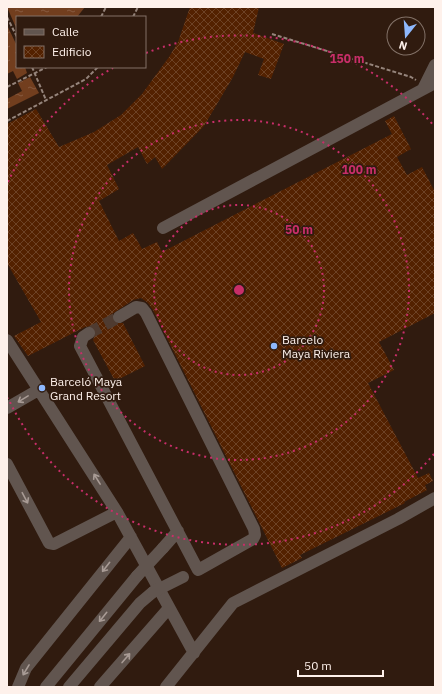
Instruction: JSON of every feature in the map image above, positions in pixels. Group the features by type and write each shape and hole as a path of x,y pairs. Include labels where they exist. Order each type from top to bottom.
{"lane":[{"path":"424,88 435,65"},
{"path":"163,228 435,83"},
{"path":"69,687 140,603 153,592 198,570 253,539 255,535 254,529 146,313 142,308 136,307 120,316"},
{"path":"89,333 83,337 80,346 198,570"},
{"path":"7,340 40,389 117,512 194,653"},
{"path":"7,408 40,389"},
{"path":"7,464 49,543 54,544 117,512"},
{"path":"166,687 233,603 398,519 435,498"},
{"path":"46,687 137,576 178,531"},
{"path":"18,687 26,668 131,537"},
{"path":"100,687 169,608"}],"path":[{"path":"102,16 106,7"},
{"path":"134,16 138,7"},
{"path":"7,17 16,35"},
{"path":"272,34 411,77 424,88"},
{"path":"32,68 46,100"},
{"path":"7,87 45,68"},
{"path":"7,121 86,79 97,68"}],"water":[{"path":"7,7 85,7 78,16 16,16 16,28"},
{"path":"7,25 16,44 16,68 25,68 27,73 17,79 13,71 7,74"},
{"path":"30,77 39,93 7,109 7,99 22,91 18,83"}],"building":[{"name":"Barcelo Maya Riviera","path":"190,7 259,7 253,33 284,44 271,79 258,75 264,59 245,52 233,77 204,126 162,169 155,157 147,164 138,147 107,165 119,189 99,201 119,241 133,233 142,249 157,242 162,252 392,134 385,121 394,116 411,149 397,157 407,175 422,167 435,192 435,313 379,342 394,370 368,383 418,478 429,473 433,481 425,485 427,490 404,502 405,503 300,555 302,558 282,568 153,310 148,303 141,298 133,300 112,314 115,323 123,323 145,366 115,381 93,340 96,333 92,326 85,327 28,356 14,336 41,322 7,263 7,124 36,109 59,147 94,132 121,115 142,94 169,57 178,42"}],"tunnel":[{"path":"89,333 119,317"}],"place":[{"name":"Barcelo Maya Riviera","path":"274,346"},
{"name":"Barceló Maya Grand Resort","path":"42,388"}]}
